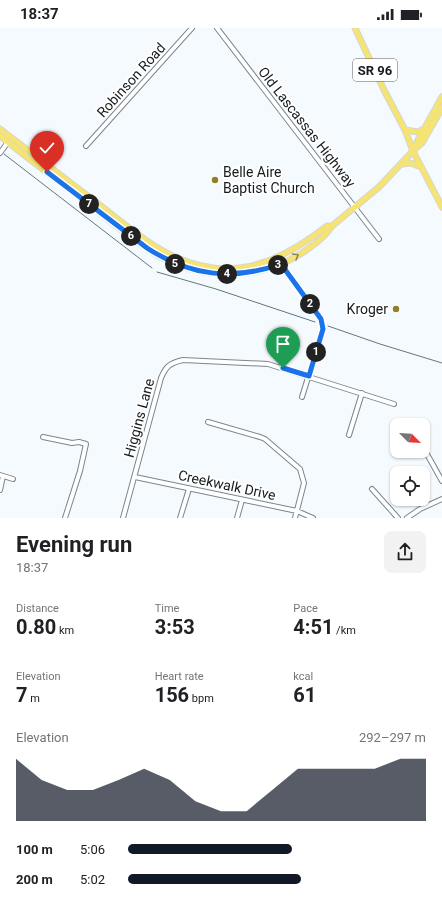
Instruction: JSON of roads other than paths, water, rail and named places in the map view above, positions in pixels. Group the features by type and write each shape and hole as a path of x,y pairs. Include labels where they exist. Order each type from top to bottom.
{"main road":[{"name":"SR 96","path":"355,28 384,90 405,130 413,151 442,207"},
{"path":"413,151 442,97"},
{"path":"0,136 161,258 194,270 214,274 232,275 251,273 281,264 302,253 328,233 332,226 379,188 422,143 442,108"},
{"path":"405,130 418,132 425,128"},
{"path":"0,129 147,241 179,260 213,268 244,268 278,258 304,243 327,226 332,226"},
{"path":"402,164 411,163 421,167"}],"street":[{"name":"Robinson Road","path":"86,146 192,28"},
{"name":"Old Lascassas Highway","path":"216,28 379,239"},
{"path":"0,153 8,142"},
{"path":"278,258 321,319 323,329 302,397"},
{"name":"Higgins Lane","path":"123,518 161,378 165,369 174,362 183,360 268,364 394,404"},
{"path":"349,435 362,393"},
{"path":"208,422 260,437 300,469 304,482 295,518"},
{"path":"43,437 72,443 79,442 86,444 80,471 65,518"},
{"path":"429,458 442,481"},
{"path":"0,490 2,476 12,478"},
{"name":"Creekwalk Drive","path":"135,477 297,511 313,518"},
{"path":"180,518 188,489"},
{"path":"372,489 398,518"},
{"path":"408,518 420,509 442,499"},
{"path":"237,518 242,500"}],"waterway":[{"path":"4,154 152,268"},
{"path":"157,272 216,289 315,322"},
{"path":"328,326 442,363"}],"place":[{"name":"Belle Aire Baptist Church","path":"215,180"},
{"name":"Kroger","path":"396,309"}]}
